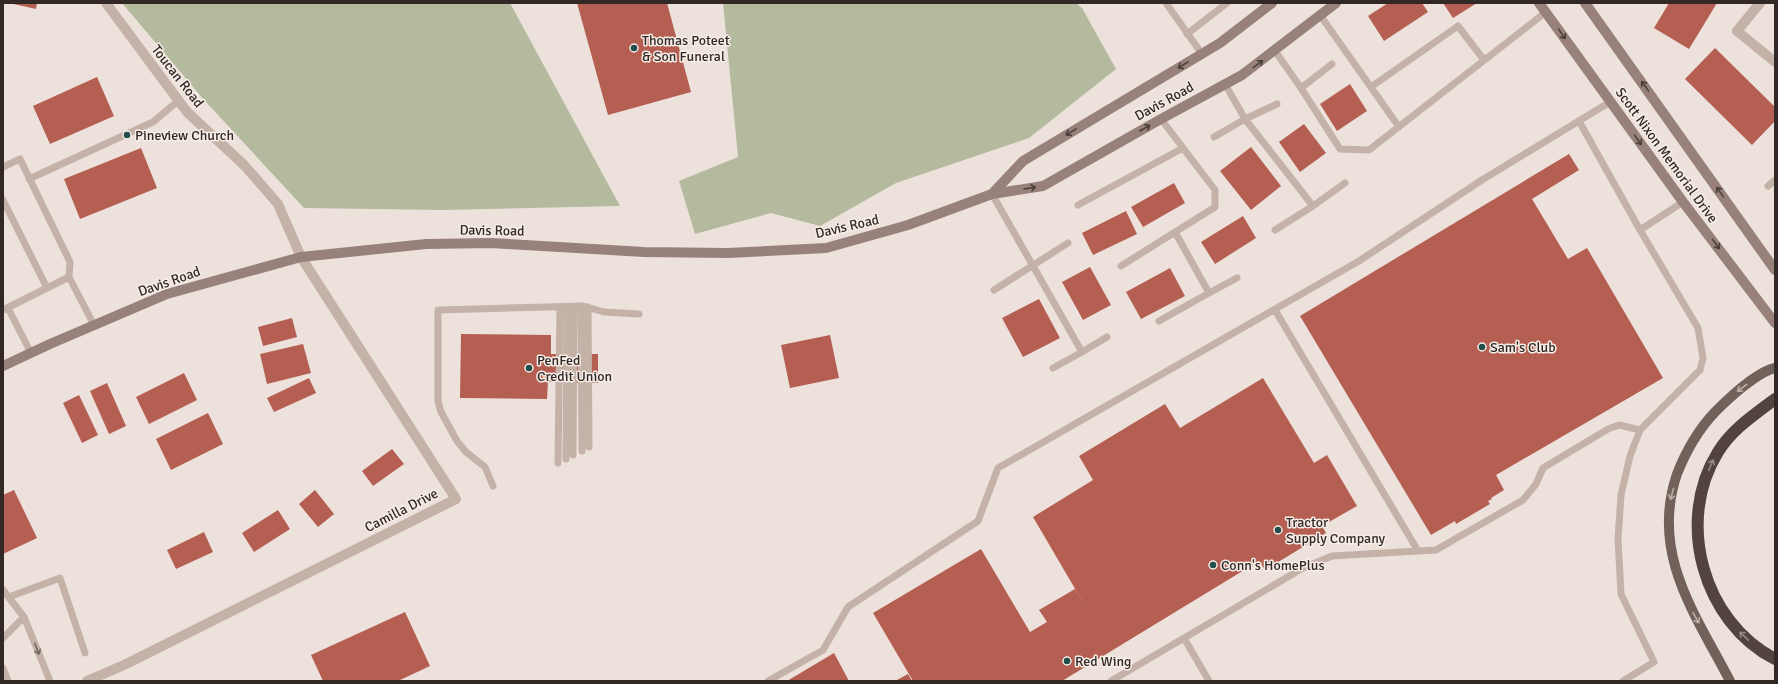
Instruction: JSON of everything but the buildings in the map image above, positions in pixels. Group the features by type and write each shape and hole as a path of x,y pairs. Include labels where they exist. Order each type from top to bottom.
{"highway":[{"path":"1775,399 1742,423 1718,451 1703,487 1697,514 1700,554 1709,588 1724,615 1742,635 1764,653 1775,659"}],"main road":[{"name":"Davis Road","path":"992,194 1023,161 1220,43 1272,3"},
{"name":"Davis Road","path":"3,366 167,294 301,257 426,244 491,243 644,252 728,253 826,248 908,226 992,194 1043,186 1160,119 1242,75 1336,3"},
{"name":"Scott Nixon Memorial Drive","path":"1539,3 1683,202 1775,323"},
{"name":"Scott Nixon Memorial Drive","path":"1585,3 1775,270"},
{"path":"1730,681 1690,609 1676,574 1671,554 1669,503 1682,460 1694,438 1708,420 1727,400 1766,370 1775,368"}],"street":[{"name":"Toucan Road","path":"106,3 187,112 244,166 278,204 301,257"},
{"path":"1760,3 1737,31 1775,62"},
{"name":"Camilla Drive","path":"87,681 124,665 456,499 301,257"}],"lane":[{"path":"1166,3 1202,54"},
{"path":"1187,34 1227,3"},
{"path":"1275,51 1302,88 1340,149 1369,150 1546,12"},
{"path":"1320,15 1399,127"},
{"path":"1370,87 1458,26 1484,60"},
{"path":"1302,88 1332,64"},
{"path":"1225,84 1245,119 1313,206"},
{"path":"29,179 153,122 178,101"},
{"path":"768,681 823,650 848,607 978,521 998,468 1359,261 1482,180 1610,102"},
{"path":"1214,137 1245,119 1277,104"},
{"path":"1121,266 1215,207 1215,190 1160,119"},
{"path":"1579,121 1640,230 1698,328 1703,358 1700,370 1640,430 1630,456 1620,495 1618,539 1620,594 1654,662 1623,681"},
{"path":"1078,205 1183,148"},
{"path":"3,167 20,159 70,262 69,277 94,325"},
{"path":"1768,186 1775,180"},
{"path":"1275,230 1313,206 1345,183"},
{"path":"992,194 1082,352"},
{"path":"3,200 47,288"},
{"path":"1640,230 1683,202"},
{"path":"1175,232 1209,293"},
{"path":"994,290 1068,243"},
{"path":"31,353 6,309 69,277"},
{"path":"1159,321 1237,278"},
{"path":"574,307 589,447"},
{"path":"574,307 582,451"},
{"path":"573,455 574,307"},
{"path":"566,459 574,307"},
{"path":"558,463 574,307"},
{"path":"493,486 485,467 466,452 457,441 441,412 438,402 438,310 574,307 604,312 639,314"},
{"path":"1275,310 1418,551"},
{"path":"1054,368 1107,337"},
{"path":"1111,681 1303,568 1332,556 1436,550 1523,500 1536,484 1543,468 1608,429 1619,425 1640,430"},
{"path":"9,596 60,578 85,653"},
{"path":"3,590 24,617 50,681"},
{"path":"3,638 24,617"},
{"path":"1184,638 1209,681"},
{"path":"3,668 8,681"}],"green space":[{"path":"122,3 510,3 620,206 443,210 304,208 205,101"},
{"path":"723,3 1076,3 1082,8 1116,69 1029,138 896,183 820,226 771,213 695,234 679,181 738,157"}],"place":[{"name":"Thomas Poteet & Son Funeral","path":"634,48"},
{"name":"Pineview Church","path":"127,135"},
{"name":"Sam's Club","path":"1482,347"},
{"name":"PenFed Credit Union","path":"529,368"},
{"name":"Tractor Supply Company","path":"1278,530"},
{"name":"Conn's HomePlus","path":"1213,565"},
{"name":"Red Wing","path":"1067,661"}]}
